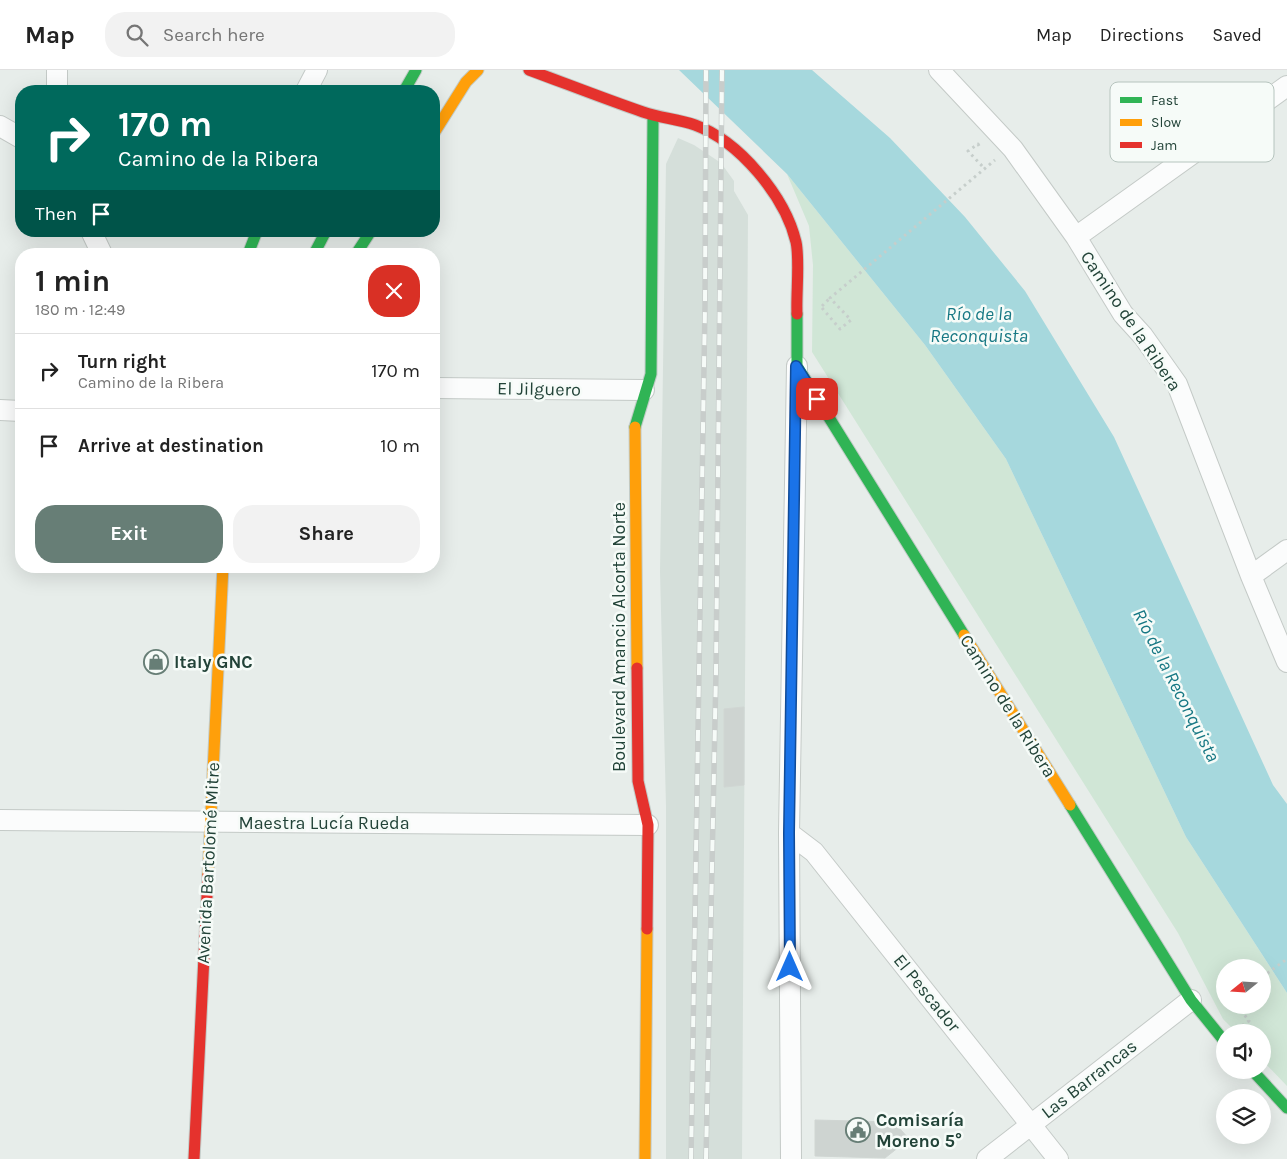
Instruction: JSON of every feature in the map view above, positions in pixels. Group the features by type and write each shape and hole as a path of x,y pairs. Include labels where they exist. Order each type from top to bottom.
{"street":[{"path":"57,85 58,70"},
{"path":"309,85 317,70"},
{"path":"407,85 416,70"},
{"path":"440,123 466,82 478,70"},
{"path":"529,70 653,116 694,124 716,134 732,147 766,183 780,204 790,224 796,243 789,833 791,1159"},
{"name":"Camino de la Ribera","path":"939,70 1013,149 1076,237 1123,314 1143,336 1177,384 1251,576 1287,662"},
{"path":"1274,95 1287,86"},
{"name":"Boulevard Amancio Alcorta Norte","path":"645,1159 648,825 638,781 635,422 644,390 651,374 653,116"},
{"path":"0,126 15,135"},
{"path":"1076,237 1181,162"},
{"path":"360,248 367,237"},
{"name":"Camino de la Ribera","path":"796,366 1191,1000 1216,1031"},
{"name":"El Jilguero","path":"440,388 644,390"},
{"path":"0,410 15,410"},
{"path":"1251,576 1287,550"},
{"name":"Avenida Bartolomé Mitre","path":"194,1159 222,573"},
{"name":"Maestra Lucía Rueda","path":"0,820 648,825"},
{"name":"El Pescador","path":"789,833 814,852 1058,1159"},
{"name":"Las Barrancas","path":"987,1159 1191,1000"},
{"path":"1260,1079 1287,1108"}],"path":[{"path":"982,150 978,144 968,151 984,168"},
{"path":"987,156 992,162"},
{"path":"796,315 821,307 978,173"},
{"path":"821,307 840,329 851,320 830,298"},
{"path":"1271,971 1287,959"}],"shaded area":[{"path":"678,138 694,145 721,163 734,181 734,191 748,215 742,1159 666,1159 666,806 660,572 666,164"}],"green space":[{"path":"787,174 925,345 1006,459 1186,837 1265,959 1216,959 1216,1006 1178,933 812,352 813,265 809,226"},
{"path":"1271,968 1287,993 1287,1086 1271,1069 1271,1024 1228,1024 1220,1014 1271,1014"}],"water":[{"name":"Río de la Reconquista","path":"679,70 812,70 890,138 965,217 1025,291 1114,437 1273,785 1287,804 1287,993 1271,968 1271,959 1265,959 1186,837 1006,459 925,345 787,174"}],"building":[{"path":"744,707 744,785 724,787 724,709"},
{"name":"Comisaría Moreno 5°","path":"815,1120 894,1122 909,1139 885,1158 815,1156"}],"railway":[{"path":"691,1159 705,306 706,70"},
{"path":"706,1159 716,672 722,70"}],"traffic: fast":[{"path":"407,85 416,70"},
{"path":"635,427 651,374 653,116"},
{"path":"250,248 255,237"},
{"path":"317,248 323,237"},
{"path":"360,248 367,237"},
{"path":"797,314 797,366 964,635"},
{"path":"1070,805 1191,1000 1216,1031"},
{"path":"1260,1079 1287,1108"}],"traffic: slow":[{"path":"440,123 466,82 478,70"},
{"path":"635,427 637,668"},
{"path":"208,875 223,573"},
{"path":"964,635 1070,805"},
{"path":"645,1159 647,929"}],"traffic: jam":[{"path":"529,70 643,112 695,125 712,133 743,157 771,189 790,224 797,249 797,314"},
{"path":"637,668 638,781 648,825 647,929"},
{"path":"194,1159 208,875"}],"place":[{"name":"Italy GNC","path":"156,662"},
{"name":"Comisaría Moreno 5°","path":"858,1130"}],"route":[{"path":"790,967 789,833 796,366 817,399"}]}
